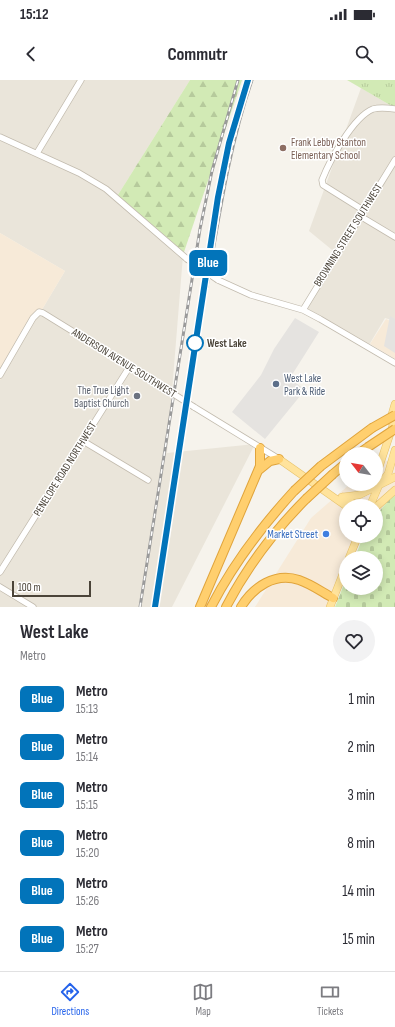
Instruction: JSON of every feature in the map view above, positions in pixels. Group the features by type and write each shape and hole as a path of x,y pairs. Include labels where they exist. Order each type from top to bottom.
{"highway":[{"path":"211,607 243,553 294,491 321,466 372,428 395,415"},
{"path":"368,447 395,429"},
{"path":"200,607 258,471 261,461 260,448"},
{"path":"258,471 270,461 279,459"},
{"path":"226,607 259,554 306,498 339,469"},
{"path":"241,607 250,593 259,586 269,581 281,579 298,580 333,598"}],"main road":[{"path":"382,447 395,404"},
{"path":"383,455 395,419"},
{"path":"383,480 388,474 395,450"},
{"name":"ANDERSON AVENUE SOUTHWEST","path":"279,459 339,501"},
{"path":"383,483 395,477"},
{"path":"383,501 395,490"},
{"path":"360,495 363,491"},
{"path":"342,497 360,495 368,491"},
{"name":"ANDERSON AVENUE SOUTHWEST","path":"329,493 345,499"},
{"path":"330,607 339,583"}],"street":[{"path":"37,153 80,80"},
{"path":"363,210 323,185 322,180 326,170 344,139 361,118 375,109 382,108 395,110"},
{"path":"0,137 79,172 106,189 187,260 218,280 251,295 303,310 395,363"},
{"name":"BROWNING STREET SOUTHWEST","path":"303,310 395,160"},
{"path":"360,216 395,237"},
{"name":"ANDERSON AVENUE SOUTHWEST","path":"0,375 33,318 39,312 46,313 279,459"},
{"name":"PENELOPE ROAD NORTHWEST","path":"0,572 130,366"},
{"path":"82,441 148,480"},
{"path":"0,587 33,607"}],"shaded area":[{"path":"0,80 190,80 116,198 183,255 167,453 255,444 172,607 0,607 0,380 65,271 0,233"},
{"path":"361,88 395,108 395,321 385,318 369,345 352,339 303,313 337,254 309,231"},
{"path":"0,233 65,271 0,380"},
{"path":"390,316 395,319 395,353 384,346"},
{"name":"West Lake Park & Ride","path":"295,318 319,332 290,378 305,390 265,439 232,412 261,375 274,349"},
{"path":"386,319 395,323 395,359 370,344"},
{"path":"383,461 395,461 395,493 383,507 383,499 339,499 339,543 360,543 356,551 339,551 339,590 332,607 255,607 311,518 342,491 383,491"}],"green space":[{"path":"190,80 242,80 183,255 116,198"},
{"path":"347,80 395,80 395,108"},
{"path":"395,493 395,607 335,607 340,595 383,595 383,551 358,551 360,543 383,543 383,507"}],"railway":[{"path":"140,607 200,229 212,171 238,80"},
{"path":"207,287 220,208 231,156 252,80"},
{"path":"155,607 181,433"}],"metro line":[{"name":"Blue","path":"155,607 218,197 229,143 248,80"}],"place":[{"name":"Frank Lebby Stanton Elementary School","path":"283,148"},
{"name":"West Lake","path":"195,343"},
{"name":"West Lake Park & Ride","path":"276,384"},
{"name":"The True Light Baptist Church","path":"137,396"},
{"name":"Market Street","path":"326,534"}]}
